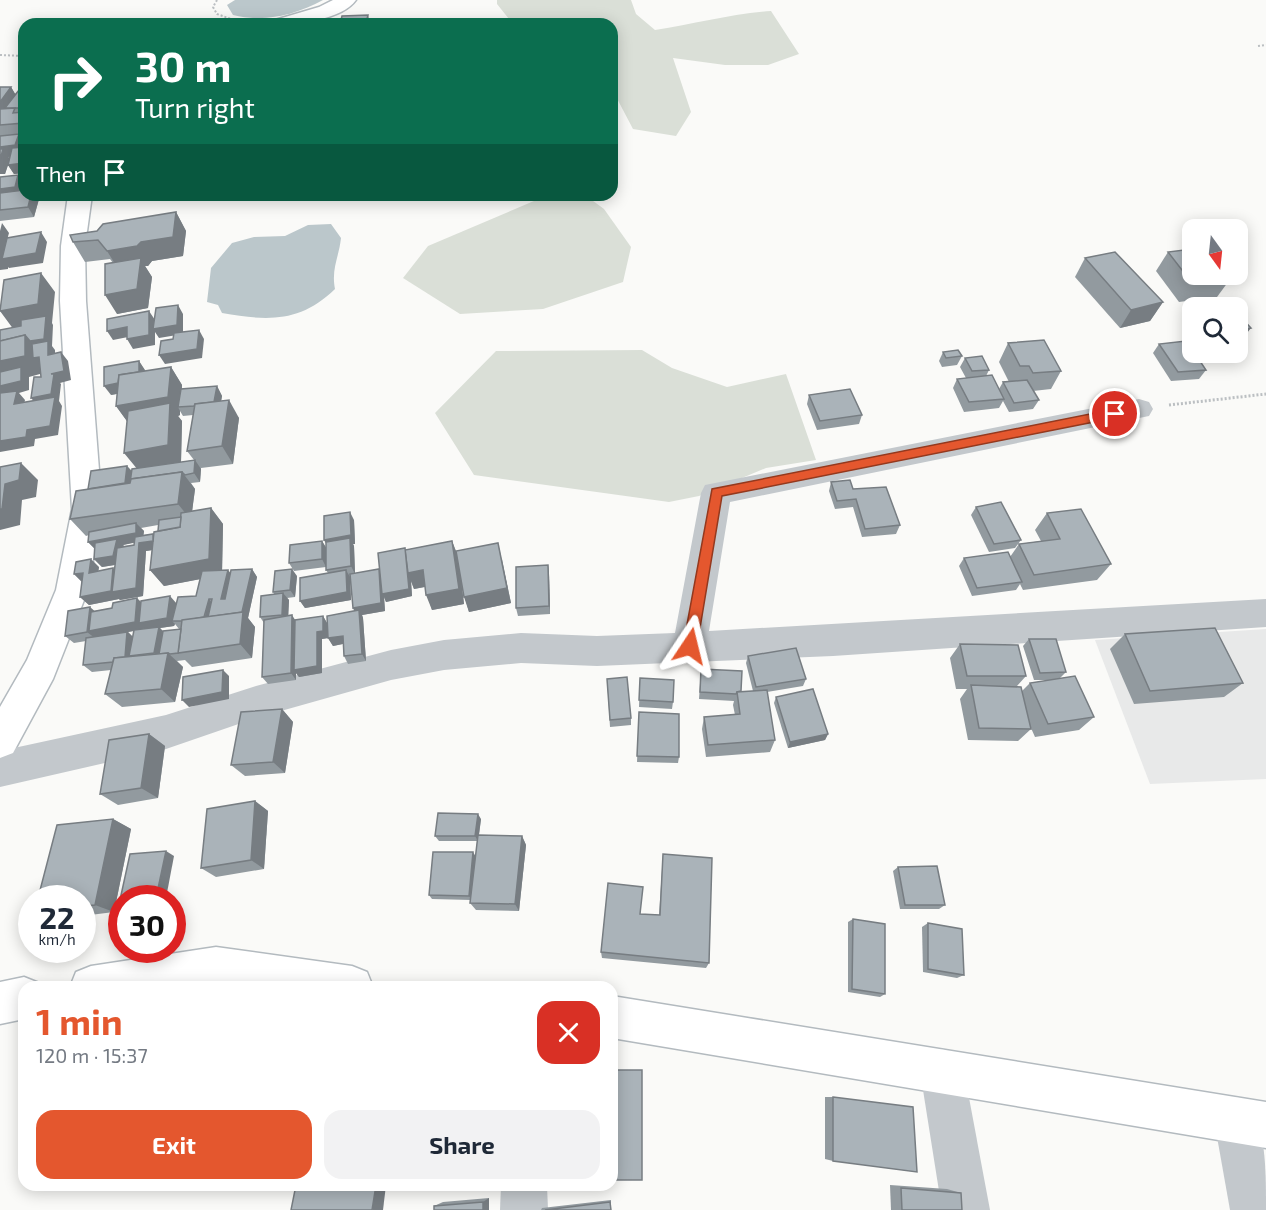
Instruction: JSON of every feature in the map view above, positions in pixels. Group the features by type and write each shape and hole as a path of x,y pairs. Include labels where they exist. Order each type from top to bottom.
{"street":[{"path":"302,18 326,11 347,0"},
{"path":"0,741 41,668 72,590 87,509 73,301 73,246 79,201"},
{"path":"690,646 716,493 1139,409"},
{"path":"0,769 166,732 256,702 391,665 444,655 521,648 597,651 833,641 1266,613"},
{"path":"130,981 216,968 309,981"},
{"path":"0,1003 18,999"},
{"path":"618,1018 1251,1122 1254,1210"},
{"path":"942,1071 966,1210"},
{"path":"524,1191 524,1210"}],"path":[{"path":"217,0 213,7 217,14 228,18"},
{"path":"1258,46 1266,45"},
{"path":"0,56 18,56"},
{"path":"1139,409 1266,394"}],"shaded area":[{"path":"235,0 323,0 301,10 279,16 256,18 233,15 227,5"},
{"path":"497,0 631,0 636,14 655,30 771,11 799,54 768,65 725,65 673,58 691,112 676,136 633,129 618,100 618,18 508,18 497,4"},
{"path":"534,201 593,201 604,209 631,247 623,282 543,309 460,314 403,278 428,246"},
{"path":"331,224 341,238 335,269 335,289 322,300 296,314 268,318 222,313 218,305 207,302 211,268 232,243 254,237 285,236 308,225"},
{"path":"642,350 672,368 727,387 786,374 816,460 766,468 699,496 669,502 474,475 435,413 496,351"},
{"path":"1266,629 1266,779 1150,784 1095,640"}],"building":[{"path":"368,15 367,18 342,18 342,16"},
{"path":"0,87 11,87 0,102"},
{"path":"18,91 18,108 5,108"},
{"path":"15,108 13,113 18,113 18,124 0,125 0,109"},
{"path":"18,134 15,145 0,147 0,136"},
{"path":"12,148 18,148 18,164 8,165"},
{"path":"18,175 15,187 0,189 0,177"},
{"path":"18,191 18,201 30,201 28,207 0,210 0,193"},
{"path":"176,212 173,237 141,242 137,246 107,251 98,240 73,242 70,235 97,231 103,224"},
{"path":"41,232 36,253 2,259 7,238"},
{"path":"1182,250 1182,270 1168,252"},
{"path":"1115,252 1163,302 1131,310 1085,258"},
{"path":"141,258 137,289 105,295 105,264"},
{"path":"41,273 38,304 0,311 4,280"},
{"path":"178,305 177,325 153,329 156,308"},
{"path":"149,311 149,335 127,339 127,327 107,331 107,319"},
{"path":"46,316 44,339 30,341 25,335 0,341 0,330 21,326 21,320"},
{"path":"199,330 197,349 159,355 161,341 173,339 174,333"},
{"path":"25,335 25,356 0,361 0,341"},
{"path":"1044,340 1061,371 1033,373 1029,366 1020,366 1008,343"},
{"path":"48,341 48,355 61,352 64,371 51,374 54,374 51,394 31,398 34,377 41,377 39,357 33,358 32,344"},
{"path":"1182,341 1182,363 1201,363 1206,370 1178,372 1159,344"},
{"path":"958,350 962,356 946,358 943,352"},
{"path":"982,356 989,370 972,371 965,358"},
{"path":"139,361 139,372 119,375 118,383 104,386 104,367"},
{"path":"21,367 21,381 0,386 0,372"},
{"path":"171,367 168,397 116,406 119,375"},
{"path":"992,375 1004,399 969,402 957,379"},
{"path":"1027,380 1039,400 1014,403 1003,382"},
{"path":"217,386 214,402 178,407 181,389"},
{"path":"850,389 862,415 820,421 809,395"},
{"path":"17,391 14,404 55,397 50,426 27,430 26,437 0,441 0,393"},
{"path":"229,400 222,446 187,451 195,404"},
{"path":"170,403 168,445 124,453 128,411"},
{"path":"195,460 194,473 185,475 182,472 131,479 130,483 132,469"},
{"path":"21,463 19,480 5,484 2,509 0,509 0,467"},
{"path":"127,466 125,483 88,489 91,471"},
{"path":"182,472 178,504 70,519 76,491 130,483 131,479"},
{"path":"850,480 853,489 886,487 900,525 865,529 856,499 837,501 831,482"},
{"path":"1001,502 1021,540 994,544 976,507"},
{"path":"211,508 209,559 150,570 154,532 180,527 181,513"},
{"path":"1081,509 1111,564 1034,575 1019,544 1060,539 1047,513"},
{"path":"350,512 351,535 324,540 324,516"},
{"path":"181,517 180,527 158,531 159,520"},
{"path":"136,523 136,533 88,542 89,532"},
{"path":"153,534 153,541 139,543 136,588 112,592 117,548 134,545 135,537"},
{"path":"350,538 351,566 326,570 326,542"},
{"path":"117,539 113,556 94,559 95,543"},
{"path":"322,541 322,559 289,563 290,545"},
{"path":"452,541 459,589 426,595 423,570 408,573 405,550"},
{"path":"498,543 507,588 464,597 456,551"},
{"path":"405,548 409,589 382,594 378,553"},
{"path":"1008,552 1022,582 977,588 964,558"},
{"path":"91,559 89,573 113,568 111,591 80,597 83,573 74,574 76,562"},
{"path":"548,565 549,606 516,608 516,567"},
{"path":"252,569 242,612 208,617 212,599 209,599 204,617 172,621 178,597 196,596 202,571 228,570 221,599 225,599 231,570"},
{"path":"292,569 290,590 273,592 275,571"},
{"path":"379,569 381,603 353,608 350,574"},
{"path":"346,570 347,592 300,601 300,578"},
{"path":"283,593 282,615 260,617 261,596"},
{"path":"170,596 167,618 139,623 141,601"},
{"path":"137,598 135,622 89,631 91,612 112,608 113,603"},
{"path":"90,607 87,632 65,636 68,611"},
{"path":"359,610 362,654 344,656 343,636 328,638 327,616"},
{"path":"243,612 240,644 178,653 182,620"},
{"path":"292,615 291,673 262,677 264,620"},
{"path":"323,616 323,631 317,632 317,666 294,670 295,620"},
{"path":"159,627 154,653 129,656 134,630"},
{"path":"1215,628 1243,683 1150,691 1125,634"},
{"path":"181,629 178,653 159,654 163,631"},
{"path":"127,632 125,657 114,658 113,662 83,665 86,638"},
{"path":"1029,639 1056,639 1066,672 1040,673"},
{"path":"960,644 1018,645 1026,676 967,676"},
{"path":"796,648 806,679 756,687 748,656"},
{"path":"168,653 161,689 105,694 114,658"},
{"path":"701,669 742,671 741,691 736,694 700,692"},
{"path":"223,670 222,692 182,700 183,677"},
{"path":"1075,676 1094,717 1048,724 1030,683"},
{"path":"627,677 631,718 610,720 607,679"},
{"path":"640,678 674,680 673,702 639,700"},
{"path":"971,685 1021,687 1031,729 979,728"},
{"path":"813,689 828,734 790,742 776,697"},
{"path":"767,690 775,740 708,745 704,717 740,714 737,692"},
{"path":"282,709 273,762 231,765 241,712"},
{"path":"639,712 679,714 679,757 637,756"},
{"path":"149,734 141,788 100,794 109,740"},
{"path":"255,801 251,860 201,868 207,809"},
{"path":"438,813 478,814 475,836 435,836"},
{"path":"113,819 96,900 96,885 41,885 57,825"},
{"path":"478,835 522,836 515,904 470,903"},
{"path":"166,851 159,885 123,885 130,854"},
{"path":"433,852 473,852 469,896 429,895"},
{"path":"663,854 712,858 709,963 601,952 608,883 643,887 640,914 660,915"},
{"path":"937,866 945,905 905,905 898,867"},
{"path":"853,919 885,924 885,994 852,989"},
{"path":"928,923 962,929 964,975 928,969"},
{"path":"618,1070 642,1070 642,1180 618,1180"},
{"path":"833,1097 913,1107 917,1172 833,1161"},
{"path":"901,1188 961,1193 962,1210 902,1210"},
{"path":"295,1191 375,1191 372,1210 291,1210"},
{"path":"483,1202 483,1210 434,1210 434,1206"},
{"path":"610,1202 611,1210 545,1210"}],"route":[{"path":"690,646 716,493 1115,414"}]}
